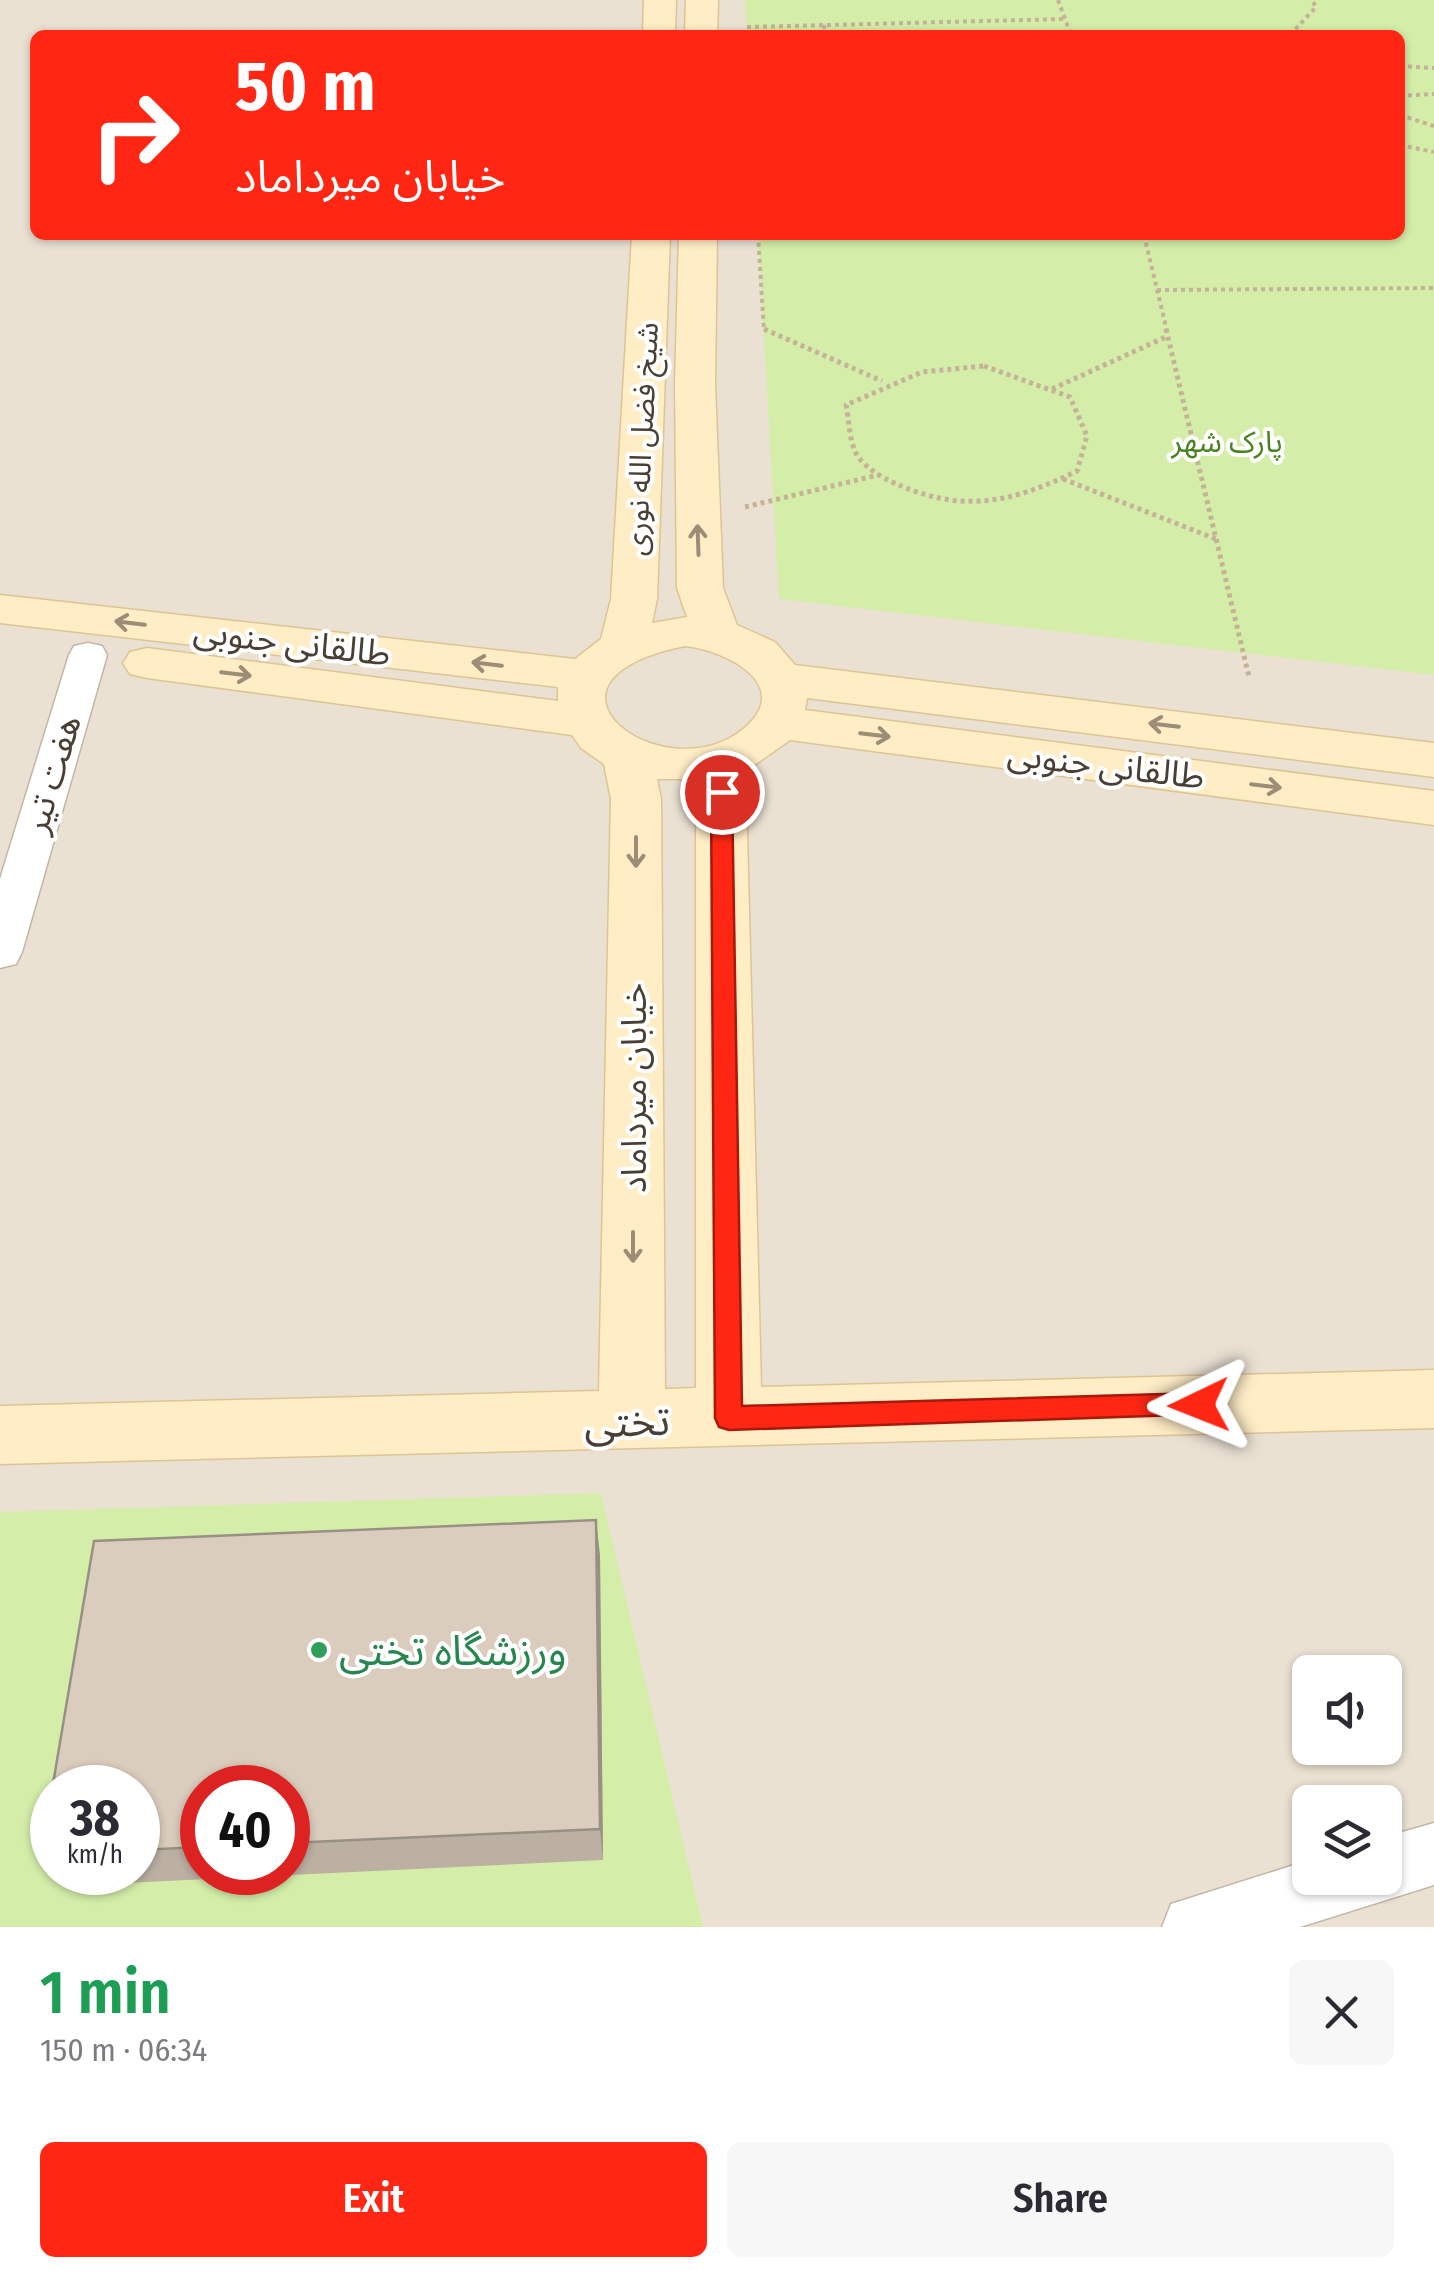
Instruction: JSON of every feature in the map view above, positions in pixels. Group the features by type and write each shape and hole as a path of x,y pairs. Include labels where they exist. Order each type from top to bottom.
{"street":[{"path":"659,30 660,0"},
{"path":"702,0 702,30"},
{"name":"شیخ فضل الله نوری","path":"624,642 634,598 651,240"},
{"name":"شیخ فضل الله نوری","path":"698,240 700,588 717,635"},
{"name":"طالقانی جنوبی","path":"0,608 584,698"},
{"path":"654,634 717,635 746,645 768,660 780,701 759,742 732,756 697,764 661,764 627,756 600,740 584,698 600,656 624,642 654,634"},
{"name":"طالقانی جنوبی","path":"0,644 584,698"},
{"name":"هفت تیر","path":"0,952 88,655"},
{"name":"طالقانی جنوبی","path":"780,701 1034,732 1434,760"},
{"name":"طالقانی جنوبی","path":"1034,732 1434,808"},
{"name":"خیابان میرداماد","path":"627,756 636,799 632,1421"},
{"path":"729,1418 722,792 732,756"},
{"path":"635,983 723,986"},
{"name":"تختی","path":"0,1435 1434,1399"},
{"path":"1402,1864 1434,1854"},
{"path":"1194,1927 1300,1895"}],"path":[{"path":"1058,0 1069,30"},
{"path":"1295,30 1316,7 1312,0"},
{"path":"747,27 1065,20"},
{"path":"926,23 927,30"},
{"path":"824,25 824,30"},
{"path":"1405,66 1434,68"},
{"path":"1405,96 1434,94"},
{"path":"1405,117 1434,126"},
{"path":"1405,146 1434,152"},
{"path":"758,240 764,332 884,382"},
{"path":"1145,240 1249,678"},
{"path":"1157,290 1434,288"},
{"path":"1051,389 1168,336"},
{"path":"950,368 1001,369 1051,389 1070,396 1087,436 1077,470 1028,494 976,500 929,498 878,475 855,454 846,405 884,382 950,368"},
{"path":"697,506 738,508 878,475"},
{"path":"1062,478 1216,539"}],"shaded area":[{"path":"0,0 1434,0 1434,1927 0,1927"}],"green space":[{"name":"پارک شهر","path":"745,0 1434,0 1434,675 779,599 758,240 1405,240 1405,30 747,30"},
{"name":"ورزشگاه تختی","path":"601,1493 703,1927 0,1927 0,1512"}],"building":[{"path":"596,1520 600,1829 310,1842 310,1765 180,1765 180,1848 160,1849 160,1765 56,1765 94,1541"}],"place":[{"name":"ورزشگاه تختی","path":"319,1650"}],"route":[{"path":"722,792 729,1418 1199,1405"}]}
